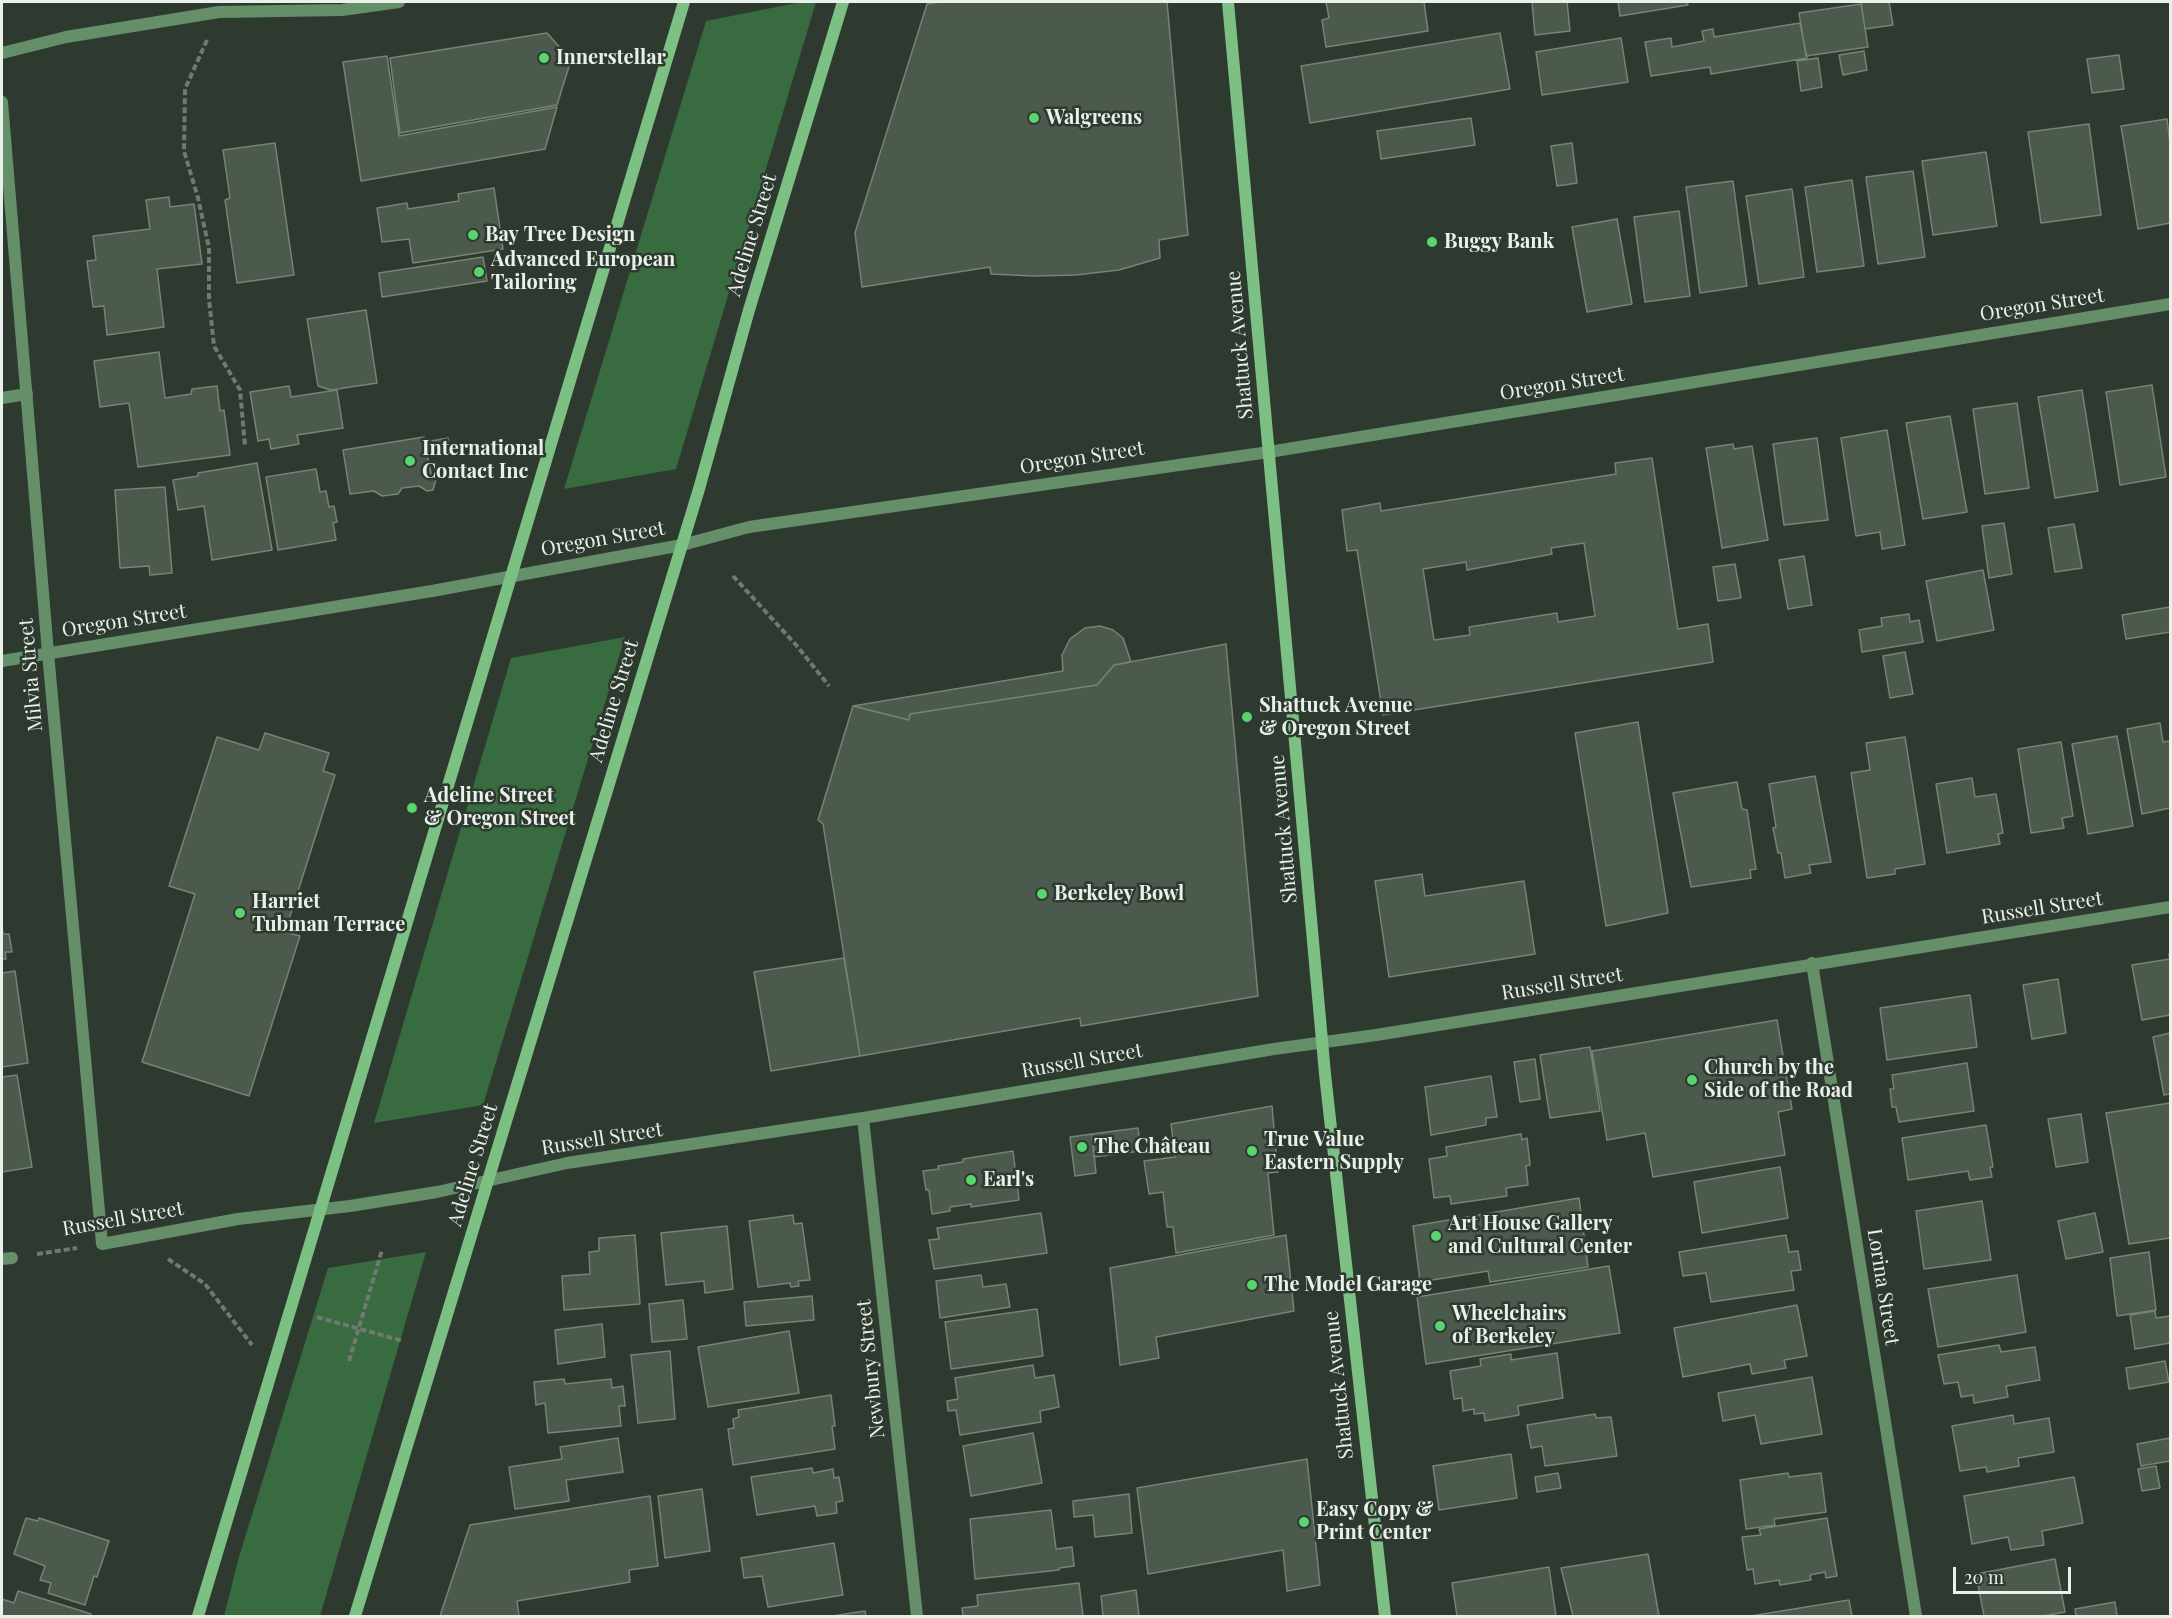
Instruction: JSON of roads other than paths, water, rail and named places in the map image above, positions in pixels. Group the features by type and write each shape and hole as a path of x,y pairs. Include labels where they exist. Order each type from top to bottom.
{"main road":[{"path":"198,1617 684,2"},
{"name":"Adeline Street","path":"355,1617 682,545 749,310 843,2"},
{"name":"Shattuck Avenue","path":"1228,2 1323,1042 1385,1617"}],"street":[{"path":"2,53 66,37 219,12 342,10 399,2"},
{"name":"Milvia Street","path":"2,102 48,653 102,1244"},
{"name":"Oregon Street","path":"2,661 432,591 682,545 749,527 1269,452 2170,304"},
{"path":"2,398 27,394"},
{"name":"Russell Street","path":"102,1244 232,1220 426,1194 567,1163 863,1118 1812,963 2170,908"},
{"name":"Lorina Street","path":"1812,963 1916,1617"},
{"name":"Newbury Street","path":"863,1118 917,1617"}],"place":[{"name":"Innerstellar","path":"544,58"},
{"name":"Walgreens","path":"1034,118"},
{"name":"Bay Tree Design","path":"473,235"},
{"name":"Buggy Bank","path":"1432,242"},
{"name":"Advanced European Tailoring","path":"479,272"},
{"name":"International Contact Inc","path":"410,461"},
{"name":"Shattuck Avenue & Oregon Street","path":"1247,717"},
{"name":"Adeline Street & Oregon Street","path":"412,808"},
{"name":"Berkeley Bowl","path":"1042,894"},
{"name":"Harriet Tubman Terrace","path":"240,913"},
{"name":"Church by the Side of the Road","path":"1692,1080"},
{"name":"The Château","path":"1082,1147"},
{"name":"True Value Eastern Supply","path":"1252,1151"},
{"name":"Earl's","path":"971,1180"},
{"name":"Art House Gallery and Cultural Center","path":"1436,1236"},
{"name":"The Model Garage","path":"1252,1285"},
{"name":"Wheelchairs of Berkeley","path":"1440,1326"},
{"name":"Easy Copy & Print Center","path":"1304,1522"}]}
